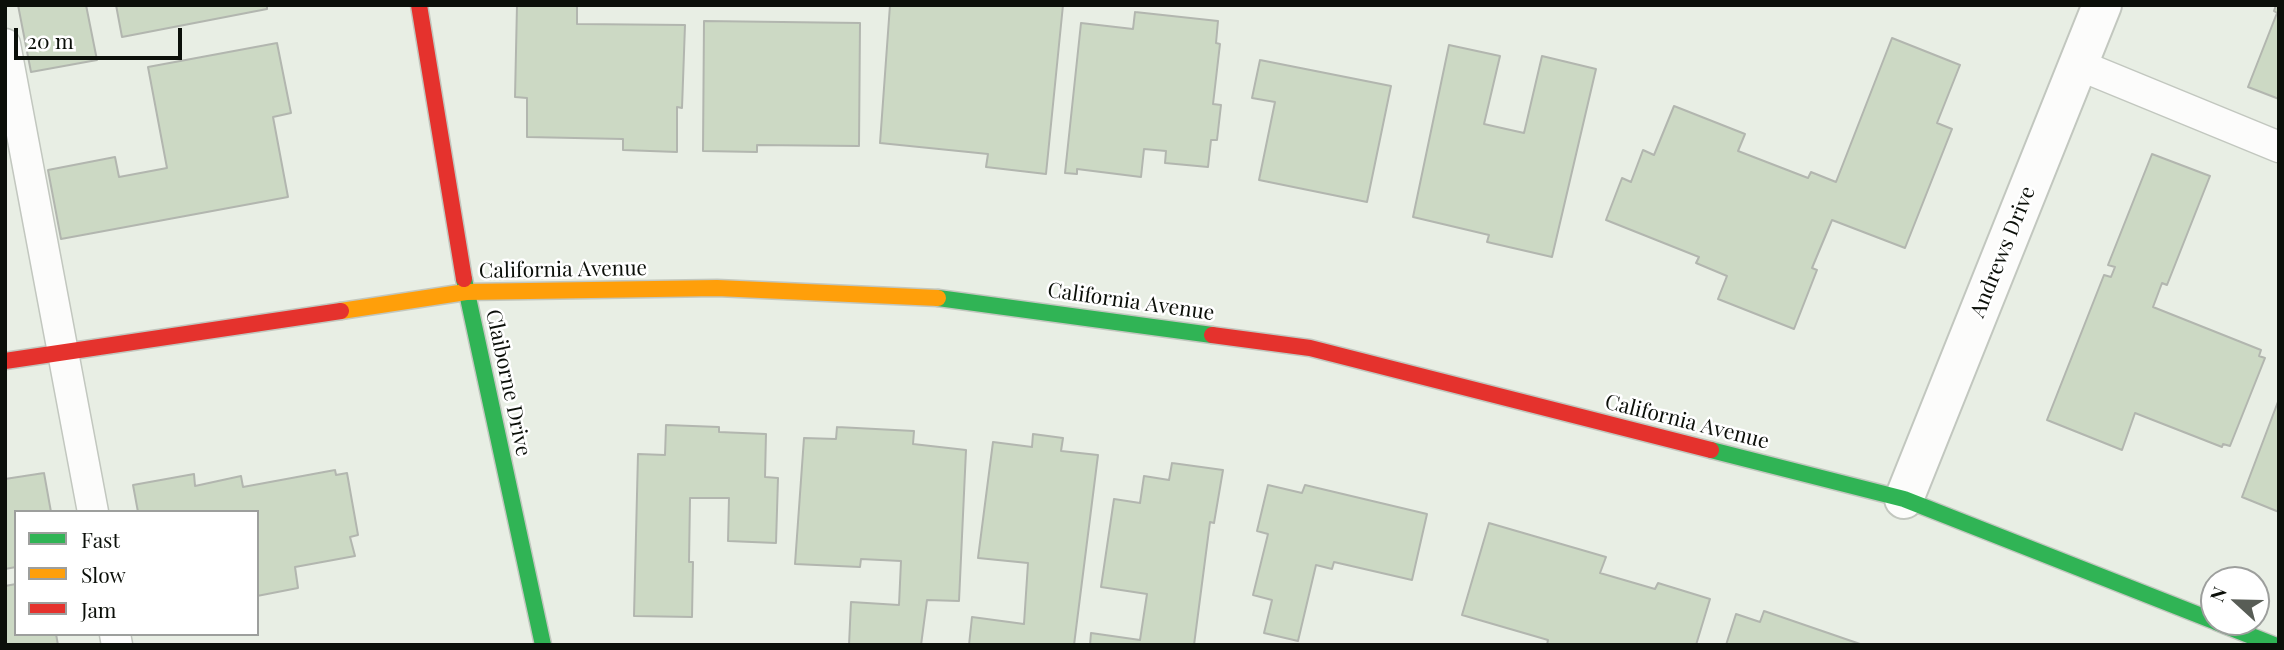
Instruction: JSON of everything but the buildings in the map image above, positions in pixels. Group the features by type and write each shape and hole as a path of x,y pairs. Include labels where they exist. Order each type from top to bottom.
{"street":[{"name":"Claiborne Drive","path":"419,5 466,292 543,645"},
{"name":"Andrews Drive","path":"1904,499 2102,5"},
{"name":"California Avenue","path":"5,361 466,292 718,288 941,298 1310,348 1904,499 2200,616"},
{"name":"California Avenue","path":"2251,636 2274,645"}],"lane":[{"path":"5,44 93,510"},
{"path":"2079,65 2279,147"}],"traffic: fast":[{"path":"464,279 543,645"},
{"path":"938,298 1212,335"},
{"path":"1711,450 1904,499 2200,615"},
{"path":"2251,636 2274,645"}],"traffic: slow":[{"path":"341,311 466,292 717,288 938,298"}],"traffic: jam":[{"path":"419,5 464,279"},
{"path":"5,361 341,311"},
{"path":"1212,335 1310,348 1711,450"}]}
